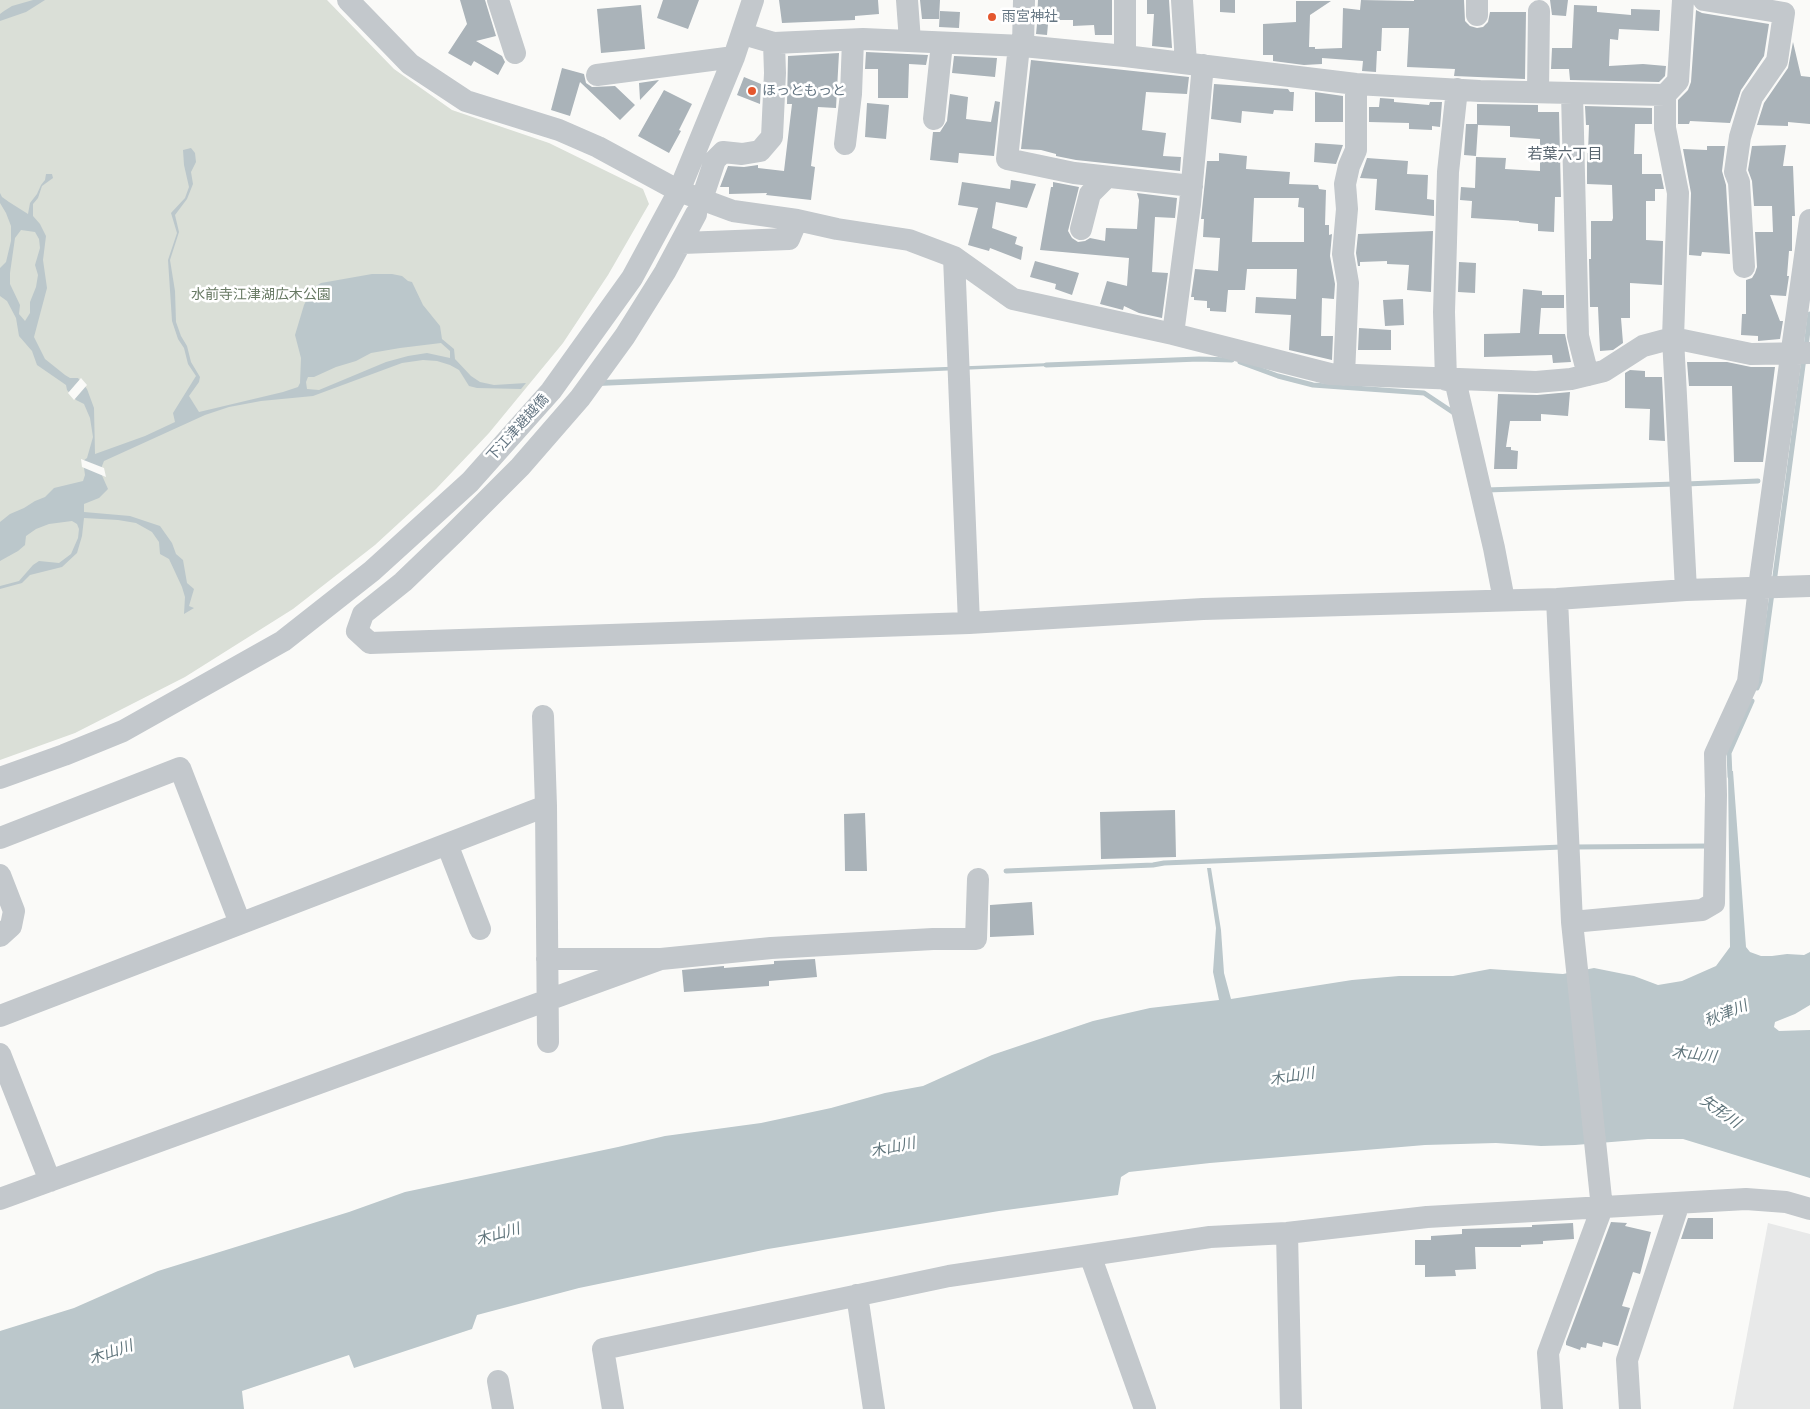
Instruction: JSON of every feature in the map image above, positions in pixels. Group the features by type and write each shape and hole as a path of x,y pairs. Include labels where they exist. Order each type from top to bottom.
{"street":[{"path":"348,0 410,64 466,101 559,130 598,147 676,196 733,211 797,220 837,229 909,240 954,257 1013,299 1173,334 1330,374 1344,375 1536,382 1571,379 1604,371 1643,346 1673,338 1751,354 1801,353"},
{"path":"498,0 515,53"},
{"name":"下江津避越僑","path":"0,778 64,755 124,730 283,641 372,571 470,482 551,391 632,278 676,196 734,57 753,0"},
{"path":"907,0 910,41"},
{"path":"1024,0 1021,46 1007,159 1074,173 1192,186"},
{"path":"1125,0 1125,56"},
{"path":"1173,334 1192,186 1195,64 1182,0"},
{"path":"1683,0 1678,81 1665,95 1665,128 1678,193 1673,338 1686,590"},
{"path":"1704,0 1784,13 1777,61 1752,97 1740,137 1735,172 1739,182 1744,266"},
{"path":"1538,92 1539,11"},
{"path":"743,34 774,43 853,40 1021,46 1125,56 1356,84 1457,90 1665,95"},
{"path":"845,144 851,94 853,40"},
{"path":"704,193 715,160 723,152 742,154 760,151 772,137 775,73 774,43"},
{"path":"934,119 942,43"},
{"path":"597,75 734,57"},
{"path":"1344,375 1348,283 1343,254 1347,209 1345,184 1349,166 1356,150 1356,84"},
{"path":"1457,90 1448,172 1444,312 1451,380 1494,548 1504,600"},
{"path":"1572,93 1578,336 1588,375"},
{"path":"1081,229 1090,194 1107,177"},
{"path":"696,214 682,243 625,336 580,398 520,467 454,533 403,582 363,614 357,631 370,643 968,623 1203,609 1557,599 1686,590 1810,586"},
{"path":"682,243 789,238 797,220"},
{"path":"1572,922 1702,910 1714,903 1715,754 1748,682 1759,587 1801,353 1810,220"},
{"path":"954,257 968,623"},
{"path":"1552,1409 1548,1353 1602,1208 1572,922 1557,599"},
{"path":"543,716 546,806 548,1042"},
{"path":"0,838 180,768 240,923"},
{"path":"0,1016 546,806"},
{"path":"447,844 480,929"},
{"path":"0,875 14,911 11,926 0,936"},
{"path":"547,959 661,959 771,948 976,938 978,880"},
{"path":"0,1199 661,959"},
{"path":"0,1054 50,1181"},
{"path":"613,1409 602,1349 949,1276 1210,1237 1287,1233 1427,1217 1746,1199 1786,1202 1810,1209"},
{"path":"1630,1409 1627,1360 1679,1203"},
{"path":"1287,1233 1291,1409"},
{"path":"1090,1255 1145,1409"},
{"path":"857,1295 874,1409"},
{"path":"498,1381 503,1409"}],"shaded area":[{"path":"1768,1223 1810,1234 1810,1409 1733,1409"}],"green space":[{"name":"水前寺江津湖広木公園","path":"0,0 327,0 394,69 452,110 549,143 643,189 649,204 608,275 563,343 489,433 436,489 375,545 293,609 185,677 75,733 0,760"}],"water":[{"path":"33,0 45,0 26,12 0,21 0,14 4,11 12,6"},
{"path":"191,148 195,153 196,162 191,172 193,184 187,199 175,215 179,232 170,260 175,291 176,322 187,346 191,362 200,377 199,382 189,396 199,412 298,387 300,383 301,358 295,335 308,297 315,287 321,283 372,274 402,276 412,282 423,305 440,326 442,339 454,349 455,359 471,376 480,382 494,385 526,383 521,389 477,388 469,386 459,370 450,365 437,361 423,360 402,363 313,396 261,401 229,407 205,415 104,461 100,471 108,489 99,498 84,504 84,512 130,516 160,526 172,543 176,554 183,560 187,583 194,589 189,606 194,608 184,614 185,597 182,587 169,559 160,554 159,542 152,532 136,523 118,520 84,518 82,536 77,553 62,567 30,575 22,583 0,589 0,586 19,581 39,561 59,563 71,554 78,538 79,529 77,524 72,521 49,524 36,529 26,536 25,545 0,561 0,522 10,514 45,497 54,488 83,481 85,475 83,461 87,458 93,437 90,418 84,404 76,400 67,390 66,385 37,365 32,351 19,336 16,318 7,301 0,296 0,268 6,262 11,241 11,226 0,203 0,193 2,197 28,214 30,203 45,180 46,174 52,174 53,178 42,186 38,198 33,204 33,216 40,224 46,236 43,260 47,288 34,337 45,359 70,378 78,378 87,389 94,408 95,454 145,436 175,422 173,413 196,376 188,364 184,348 178,339 172,321 168,260 177,233 171,213 185,198 189,187 183,150","holes":["21,230 35,232 39,239 40,248 35,265 38,275 36,287 30,302 30,313 25,321 19,314 20,305 10,284 15,238","441,343 450,351 450,358 427,353 408,356 386,362 319,390 307,389 306,382 308,377 314,377 336,367 356,361 371,353"]},
{"path":"1051,363 1050,366 598,386 602,380"},
{"path":"1728,771 1733,771 1746,947 1750,952 1761,956 1804,955 1810,952 1810,1005 1795,1014 1775,1022 1774,1027 1779,1031 1810,1030 1810,1178 1683,1139 1648,1139 1541,1146 1496,1143 1425,1145 1210,1163 1129,1172 1121,1177 1118,1195 999,1211 768,1249 579,1288 477,1315 472,1329 354,1368 349,1355 242,1391 244,1409 0,1409 0,1331 74,1308 158,1271 349,1212 405,1192 665,1136 761,1123 831,1108 885,1093 923,1086 992,1055 1093,1021 1150,1008 1219,1000 1213,972 1216,928 1207,868 1211,868 1221,930 1224,973 1231,999 1352,980 1399,976 1453,976 1490,969 1563,974 1594,968 1634,976 1658,985 1682,981 1716,966 1730,947"}],"pier":[{"path":"81,378 87,385 74,400 68,393"},
{"path":"81,459 104,468 106,477 82,467"}],"building":[{"path":"460,0 485,0 496,36 476,41 502,56 505,62 498,75 474,61 471,66 448,53 467,24"},
{"path":"663,0 699,0 688,29 657,18"},
{"path":"779,0 878,0 879,14 855,16 855,20 782,23"},
{"path":"920,0 940,0 939,19 922,19"},
{"path":"1038,0 1112,0 1112,35 1095,35 1094,25 1073,26 1073,20 1037,20"},
{"path":"1147,0 1169,0 1172,48 1152,46 1154,14 1147,14"},
{"path":"1220,0 1235,0 1235,13 1220,12"},
{"path":"1361,0 1464,0 1465,21 1470,26 1477,28 1483,27 1488,22 1490,12 1526,12 1525,79 1454,76 1455,69 1407,67 1409,28 1382,28 1381,51 1377,51 1376,72 1362,71 1363,61 1322,58 1322,64 1304,65 1273,61 1273,55 1263,55 1263,24 1296,22 1296,1 1331,1 1310,15 1309,47 1315,47 1315,49 1342,48 1343,8 1360,10"},
{"path":"1550,0 1568,0 1566,16 1552,15"},
{"path":"641,5 645,49 601,53 597,9"},
{"path":"1574,5 1597,6 1597,12 1631,15 1631,9 1660,10 1659,31 1619,29 1618,40 1610,39 1609,66 1643,64 1666,66 1665,76 1659,82 1570,80 1569,69 1551,69 1552,48 1572,48"},
{"path":"1696,10 1702,13 1769,24 1764,56 1741,90 1730,123 1690,121 1689,124 1678,124 1678,100 1688,90 1691,82"},
{"path":"940,11 960,12 959,28 939,27"},
{"path":"1037,24 1048,24 1047,35 1036,34"},
{"path":"1793,42 1801,76 1810,77 1810,124 1788,122 1788,126 1757,125 1764,103 1788,68"},
{"path":"866,52 928,55 926,65 909,64 908,98 878,98 878,69 865,69"},
{"path":"839,53 836,108 818,107 811,166 815,167 811,200 766,195 767,193 729,194 729,187 720,187 728,166 744,167 758,165 758,168 784,171 792,104 787,104 788,56"},
{"path":"954,56 997,58 995,77 952,73"},
{"path":"1031,60 1189,77 1187,94 1146,92 1142,130 1166,133 1163,156 1181,157 1180,171 1076,160 1056,156 1056,154 1041,150 1021,149"},
{"path":"562,68 584,74 586,83 592,87 615,86 635,105 620,120 580,82 570,116 551,110"},
{"name":"ほっともっと","path":"744,77 761,84 760,104 737,95"},
{"path":"659,80 640,100 639,83"},
{"path":"1214,84 1288,89 1290,92 1294,92 1293,111 1274,110 1273,114 1242,111 1241,123 1211,119"},
{"path":"664,90 692,104 679,130 681,131 669,153 638,136"},
{"path":"1315,92 1343,96 1343,122 1315,122"},
{"path":"950,94 968,97 966,119 991,122 995,101 1000,102 994,156 959,153 958,163 930,160 933,132 940,132 947,121"},
{"path":"1380,98 1394,99 1394,102 1429,105 1430,102 1442,102 1440,127 1432,126 1432,130 1409,129 1409,123 1369,122 1369,107 1379,107"},
{"path":"867,103 889,105 886,139 865,137"},
{"path":"1477,104 1538,105 1538,112 1559,112 1561,197 1555,197 1554,232 1538,231 1538,224 1471,218 1472,201 1460,200 1461,187 1475,188 1476,157 1506,158 1505,169 1540,171 1540,139 1510,137 1510,126 1478,125 1476,156 1464,155 1466,124 1477,124"},
{"path":"1585,106 1652,108 1652,124 1635,124 1634,154 1642,154 1642,174 1661,174 1664,189 1655,189 1655,201 1646,201 1646,240 1663,241 1662,285 1630,283 1630,318 1621,318 1623,343 1613,350 1600,351 1598,307 1590,307 1589,259 1591,259 1591,221 1612,221 1613,218 1612,185 1587,184 1589,125 1586,125"},
{"path":"1315,143 1343,145 1336,164 1314,162"},
{"path":"1786,145 1783,166 1793,166 1795,216 1792,216 1792,251 1789,251 1787,276 1789,276 1786,296 1770,295 1780,321 1783,321 1780,339 1758,341 1758,336 1741,335 1742,314 1746,314 1746,280 1752,278 1757,267 1755,232 1773,232 1772,206 1754,206 1752,181 1748,170 1752,146"},
{"path":"1707,146 1725,146 1722,171 1726,185 1730,254 1702,252 1701,256 1689,255 1691,193 1683,149 1707,150"},
{"path":"1219,153 1247,156 1246,169 1290,172 1289,184 1318,185 1319,189 1326,190 1325,225 1329,225 1329,235 1332,234 1330,256 1335,284 1334,299 1322,298 1321,336 1333,336 1332,360 1289,350 1291,315 1255,313 1256,297 1296,299 1297,269 1247,269 1245,290 1228,290 1226,312 1210,311 1210,308 1207,308 1207,301 1194,300 1194,297 1191,297 1195,269 1218,271 1220,238 1203,237 1204,219 1201,219 1207,161 1219,161","holes":["1254,198 1299,198 1298,207 1304,208 1304,242 1252,242"]},
{"path":"1367,158 1408,161 1407,174 1428,175 1427,199 1434,200 1434,216 1375,210 1377,179 1360,178"},
{"path":"1011,180 1036,184 1027,208 996,202 992,228 1017,237 1015,244 1023,247 1021,260 990,248 989,251 968,245 978,208 958,205 962,182 1010,189"},
{"path":"1053,182 1079,187 1068,231 1072,238 1078,242 1090,238 1105,241 1106,228 1137,229 1139,200 1137,193 1177,198 1175,218 1155,217 1152,272 1168,273 1162,318 1139,313 1124,306 1123,310 1100,304 1107,281 1127,286 1129,258 1040,250"},
{"path":"1433,231 1431,292 1407,290 1409,265 1387,264 1387,261 1360,262 1360,266 1358,266 1356,253 1358,234"},
{"path":"1035,261 1079,273 1072,295 1055,289 1056,284 1030,277"},
{"path":"1459,262 1476,263 1475,293 1458,292"},
{"path":"1523,289 1542,291 1542,295 1564,295 1564,308 1541,308 1539,334 1565,334 1571,362 1553,363 1552,355 1484,357 1484,334 1520,333"},
{"path":"1403,299 1404,325 1385,326 1383,300"},
{"path":"1359,328 1391,330 1391,350 1358,350"},
{"path":"1687,362 1727,362 1751,367 1775,367 1763,462 1734,462 1732,386 1689,386"},
{"path":"1630,370 1645,371 1645,377 1662,377 1665,441 1649,440 1650,409 1625,408 1625,373"},
{"path":"1570,392 1568,416 1541,414 1541,421 1510,421 1506,447 1511,447 1511,450 1518,451 1517,469 1494,469 1498,394 1537,395"},
{"path":"1175,810 1176,857 1101,859 1100,812"},
{"path":"865,813 867,871 845,871 844,814"},
{"path":"1032,902 1034,935 990,937 990,905"},
{"path":"815,959 817,977 769,981 769,986 684,992 682,970 774,964 774,961"},
{"path":"1688,1218 1713,1218 1713,1239 1681,1239"},
{"path":"1611,1222 1627,1223 1625,1226 1651,1232 1640,1274 1633,1272 1622,1306 1630,1308 1618,1346 1603,1342 1602,1347 1587,1343 1586,1348 1581,1347 1580,1350 1566,1345 1566,1342"},
{"path":"1573,1223 1574,1239 1543,1241 1543,1244 1521,1245 1521,1247 1475,1247 1476,1269 1455,1270 1456,1276 1425,1277 1425,1265 1415,1265 1415,1240 1431,1240 1431,1236 1462,1234 1462,1229 1532,1227 1532,1225"}],"waterway":[{"path":"1806,347 1810,314"},
{"path":"1774,583 1804,358"},
{"path":"1046,365 1199,359 1232,360"},
{"path":"1240,362 1278,376 1313,385 1424,393 1454,413"},
{"path":"1686,484 1758,481"},
{"path":"1486,490 1675,484"},
{"path":"1757,688 1760,681 1772,593"},
{"path":"1730,777 1729,753 1752,701"},
{"path":"1573,847 1710,846"},
{"path":"1006,871 1562,847"}],"place":[{"name":"雨宮神社","path":"992,17"},
{"name":"ほっともっと","path":"752,91"}],"district":[{"name":"若葉六丁目","path":"1565,155"}],"water label":[{"name":"秋津川","path":"1726,1014"},
{"name":"木山川","path":"1694,1055"},
{"name":"木山川","path":"1292,1077"},
{"name":"矢形川","path":"1720,1112"},
{"name":"木山川","path":"893,1148"},
{"name":"木山川","path":"498,1235"},
{"name":"木山川","path":"111,1353"}]}
